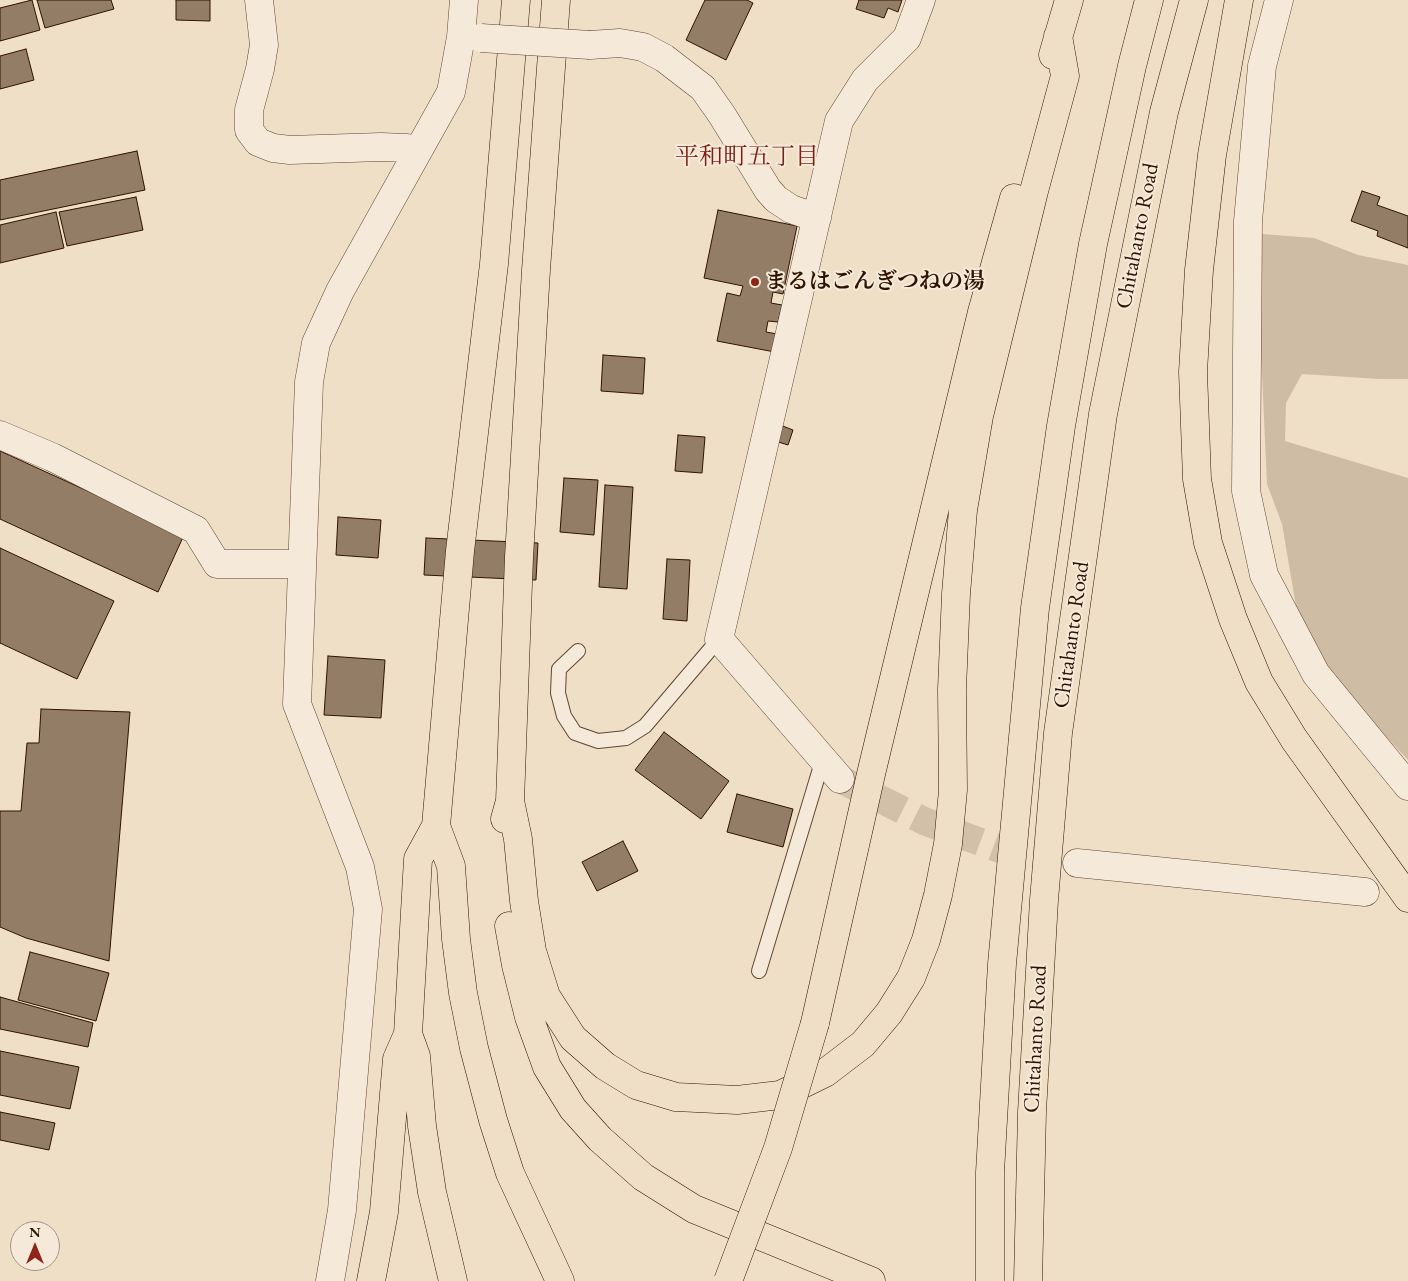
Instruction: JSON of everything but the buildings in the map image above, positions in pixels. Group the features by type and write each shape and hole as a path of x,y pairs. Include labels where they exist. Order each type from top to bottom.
{"highway":[{"path":"372,1281 384,1212 397,1059 408,1034 418,859 436,826 460,551 494,264 516,0"},
{"path":"556,0 536,270 520,538 510,801 500,836 506,905 516,965 529,1017 547,1066 573,1109 600,1139 643,1178 694,1209 871,1281"},
{"path":"728,1281 778,1148 815,1022 871,774 982,312 1068,0"},
{"name":"Chitahanto Road","path":"990,1281 990,1172 1002,964 1035,608 1061,426 1093,244 1132,66 1149,0"},
{"name":"Chitahanto Road","path":"1028,1281 1032,1102 1044,900 1058,734 1103,414 1164,112 1194,0"},
{"path":"1239,0 1212,155 1199,270 1193,372 1196,479 1208,543 1233,620 1259,682 1294,739 1408,898"},
{"path":"510,801 518,839 524,901 532,951 546,996 573,1038 605,1066 636,1085 676,1097 736,1100 780,1095 825,1073 863,1044 889,1013 910,978 926,940 938,895 948,844 952,790 952,690 956,594 963,510 979,416 1065,76 1058,36"},
{"path":"436,826 451,866 456,938 463,993 474,1048 493,1120 510,1173 560,1281"},
{"path":"408,1034 416,1056 422,1126 432,1192 453,1281"}],"street":[{"path":"259,0 264,45 260,70 249,110 249,130 258,142 273,148 290,150 381,147 407,148 416,153"},
{"path":"330,1281 342,1210 368,909 360,867 297,704 310,382 316,343 340,291 450,92 471,38 464,0"},
{"path":"831,769 720,639 840,121 865,80 907,38 922,0"},
{"path":"1279,0 1262,66 1248,221 1246,491 1264,576 1316,674 1408,786"},
{"path":"471,38 590,45 620,43 643,47 664,58 703,88 722,115 768,190 776,199 791,209 817,218"},
{"path":"0,434 52,457 196,530 217,564 302,564"},
{"path":"1077,863 1365,892"}],"lane":[{"path":"578,651 559,669 558,693 564,716 575,734 598,741 626,738 645,726 720,639"},
{"path":"759,971 831,769"}],"shaded area":[{"path":"1262,234 1314,238 1358,255 1408,265 1408,379 1302,374 1286,403 1285,441 1408,478 1408,760 1346,694 1300,630 1282,524 1267,484 1259,308"}],"tunnel":[{"path":"840,779 924,821 1032,861 1077,863"}],"place":[{"name":"まるはごんぎつねの湯","path":"755,282"}],"district":[{"name":"平和町五丁目","path":"747,157"}]}
